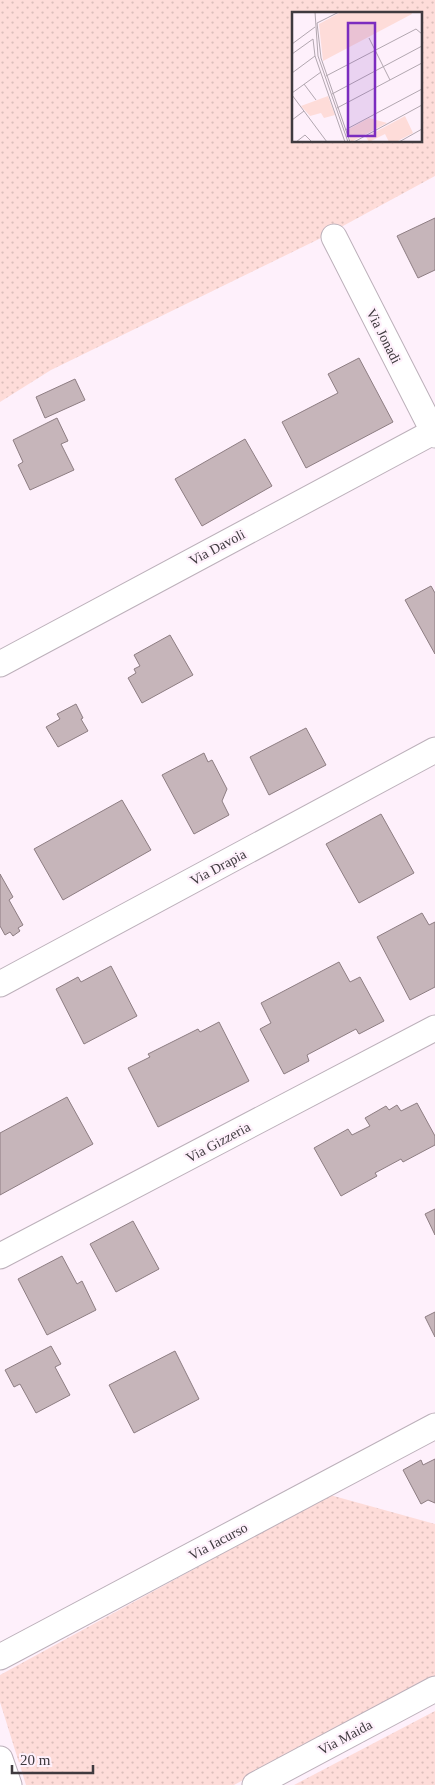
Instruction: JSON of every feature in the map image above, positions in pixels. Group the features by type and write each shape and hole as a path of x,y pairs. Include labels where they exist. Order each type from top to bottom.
{"street":[{"name":"Via Jonadi","path":"334,237 434,432"},
{"name":"Via Davoli","path":"0,664 434,432"},
{"name":"Via Drapia","path":"0,984 435,750"},
{"name":"Via Gizzeria","path":"0,1256 435,1028"},
{"name":"Via Iacurso","path":"0,1656 435,1426"},
{"name":"Via Maida","path":"255,1785 435,1688"},
{"path":"0,1759 9,1785"}],"shaded area":[{"path":"0,0 435,0 435,176 319,239 51,370 0,402"},
{"path":"330,1495 435,1524 435,1676 234,1785 26,1785 0,1702 0,1675"},
{"path":"435,1711 435,1785 294,1785"}],"building":[{"path":"435,218 435,270 418,278 397,236"},
{"path":"359,358 393,422 306,468 282,422 338,393 328,374"},
{"path":"75,379 85,400 45,418 36,397"},
{"path":"57,418 68,441 61,444 74,470 30,490 18,465 23,462 13,440"},
{"path":"245,439 272,486 202,526 175,479"},
{"path":"431,586 435,593 435,654 405,600"},
{"path":"170,635 193,675 142,703 128,678 136,673 134,669 140,666 134,655"},
{"path":"76,704 83,718 81,719 88,731 58,747 46,727 60,719 57,714"},
{"path":"306,728 326,765 269,795 250,757"},
{"path":"204,753 208,762 212,760 227,789 222,801 229,815 194,834 162,775"},
{"path":"122,800 151,850 63,900 34,849"},
{"path":"381,814 414,873 359,903 326,844"},
{"path":"0,874 13,897 9,900 23,925 18,928 20,931 13,936 10,932 5,935 0,926"},
{"path":"422,913 429,925 435,922 435,987 410,1000 377,937"},
{"path":"339,962 350,982 360,977 384,1021 359,1034 356,1029 307,1055 309,1061 284,1074 260,1029 271,1023 261,1003"},
{"path":"111,966 137,1016 84,1044 56,989 78,977 81,982"},
{"path":"219,1022 249,1081 158,1127 128,1068 150,1057 148,1054 198,1029 200,1032"},
{"path":"67,1097 93,1144 0,1195 0,1133"},
{"path":"417,1103 435,1136 435,1145 403,1162 401,1159 375,1173 377,1176 341,1196 314,1148 348,1129 352,1135 370,1126 365,1118 386,1106 389,1110 397,1105 401,1111"},
{"path":"435,1209 435,1235 425,1214"},
{"path":"133,1221 159,1269 116,1292 90,1244"},
{"path":"62,1256 77,1284 82,1281 96,1310 47,1335 18,1279"},
{"path":"435,1312 435,1337 425,1317"},
{"path":"51,1346 61,1364 55,1367 70,1395 36,1413 20,1384 14,1387 5,1370"},
{"path":"175,1351 199,1399 134,1433 109,1385"},
{"path":"435,1459 435,1503 428,1500 421,1504 403,1470 421,1460 423,1465"}]}
